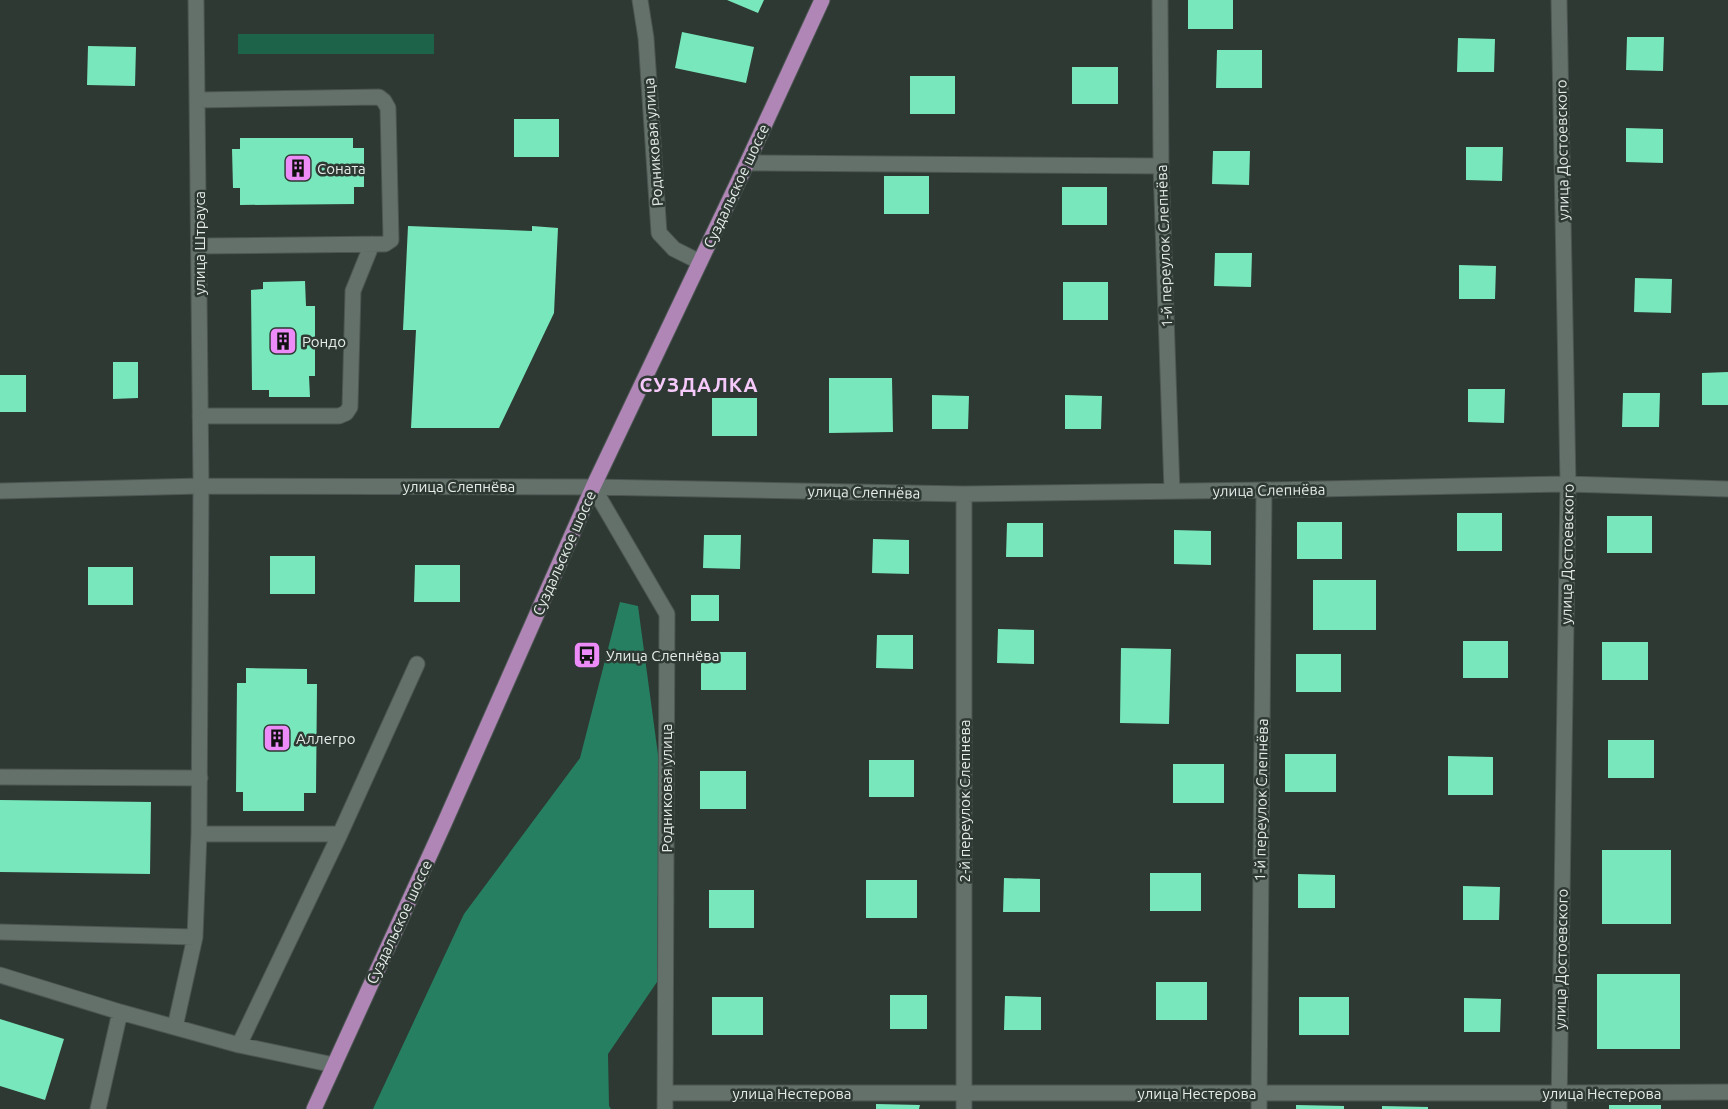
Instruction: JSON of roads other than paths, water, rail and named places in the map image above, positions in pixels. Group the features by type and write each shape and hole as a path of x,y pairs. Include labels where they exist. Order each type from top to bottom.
{"main road":[{"name":"Суздальское шоссе","path":"314,1109 444,824 593,487 822,0"}],"street":[{"name":"улица Штрауса","path":"175,1027 195,937 199,834 201,486 196,0"},
{"name":"Родниковая улица","path":"640,0 646,38 659,233 674,249 700,262"},
{"name":"1-й переулок Слепнёва","path":"1160,0 1162,166 1172,491"},
{"name":"улица Достоевского","path":"1559,0 1568,484 1559,1109"},
{"path":"197,100 379,97 388,108 391,240 385,244 199,246"},
{"path":"747,163 1162,166"},
{"path":"200,416 339,416 346,413 350,407 354,291 372,244"},
{"name":"улица Слепнёва","path":"0,491 201,486 593,487 964,494 1568,484 1728,489"},
{"name":"Родниковая улица","path":"593,487 667,614 665,1109"},
{"name":"1-й переулок Слепнёва","path":"1258,1109 1264,490"},
{"name":"2-й переулок Слепнева","path":"964,494 964,1109"},
{"path":"239,1045 340,834 417,664"},
{"path":"0,776 200,778"},
{"path":"199,834 340,834"},
{"path":"0,932 195,937"},
{"path":"0,975 120,1012 239,1045 334,1065"},
{"path":"98,1109 120,1012"},
{"name":"улица Нестерова","path":"666,1093 1728,1092"}],"place":[{"name":"Соната","path":"298,168"},
{"name":"Рондо","path":"283,341"},
{"name":"Улица Слепнёва","path":"587,655"},
{"name":"Аллегро","path":"277,738"}],"district":[{"name":"СУЗДАЛКА","path":"699,384"}]}
